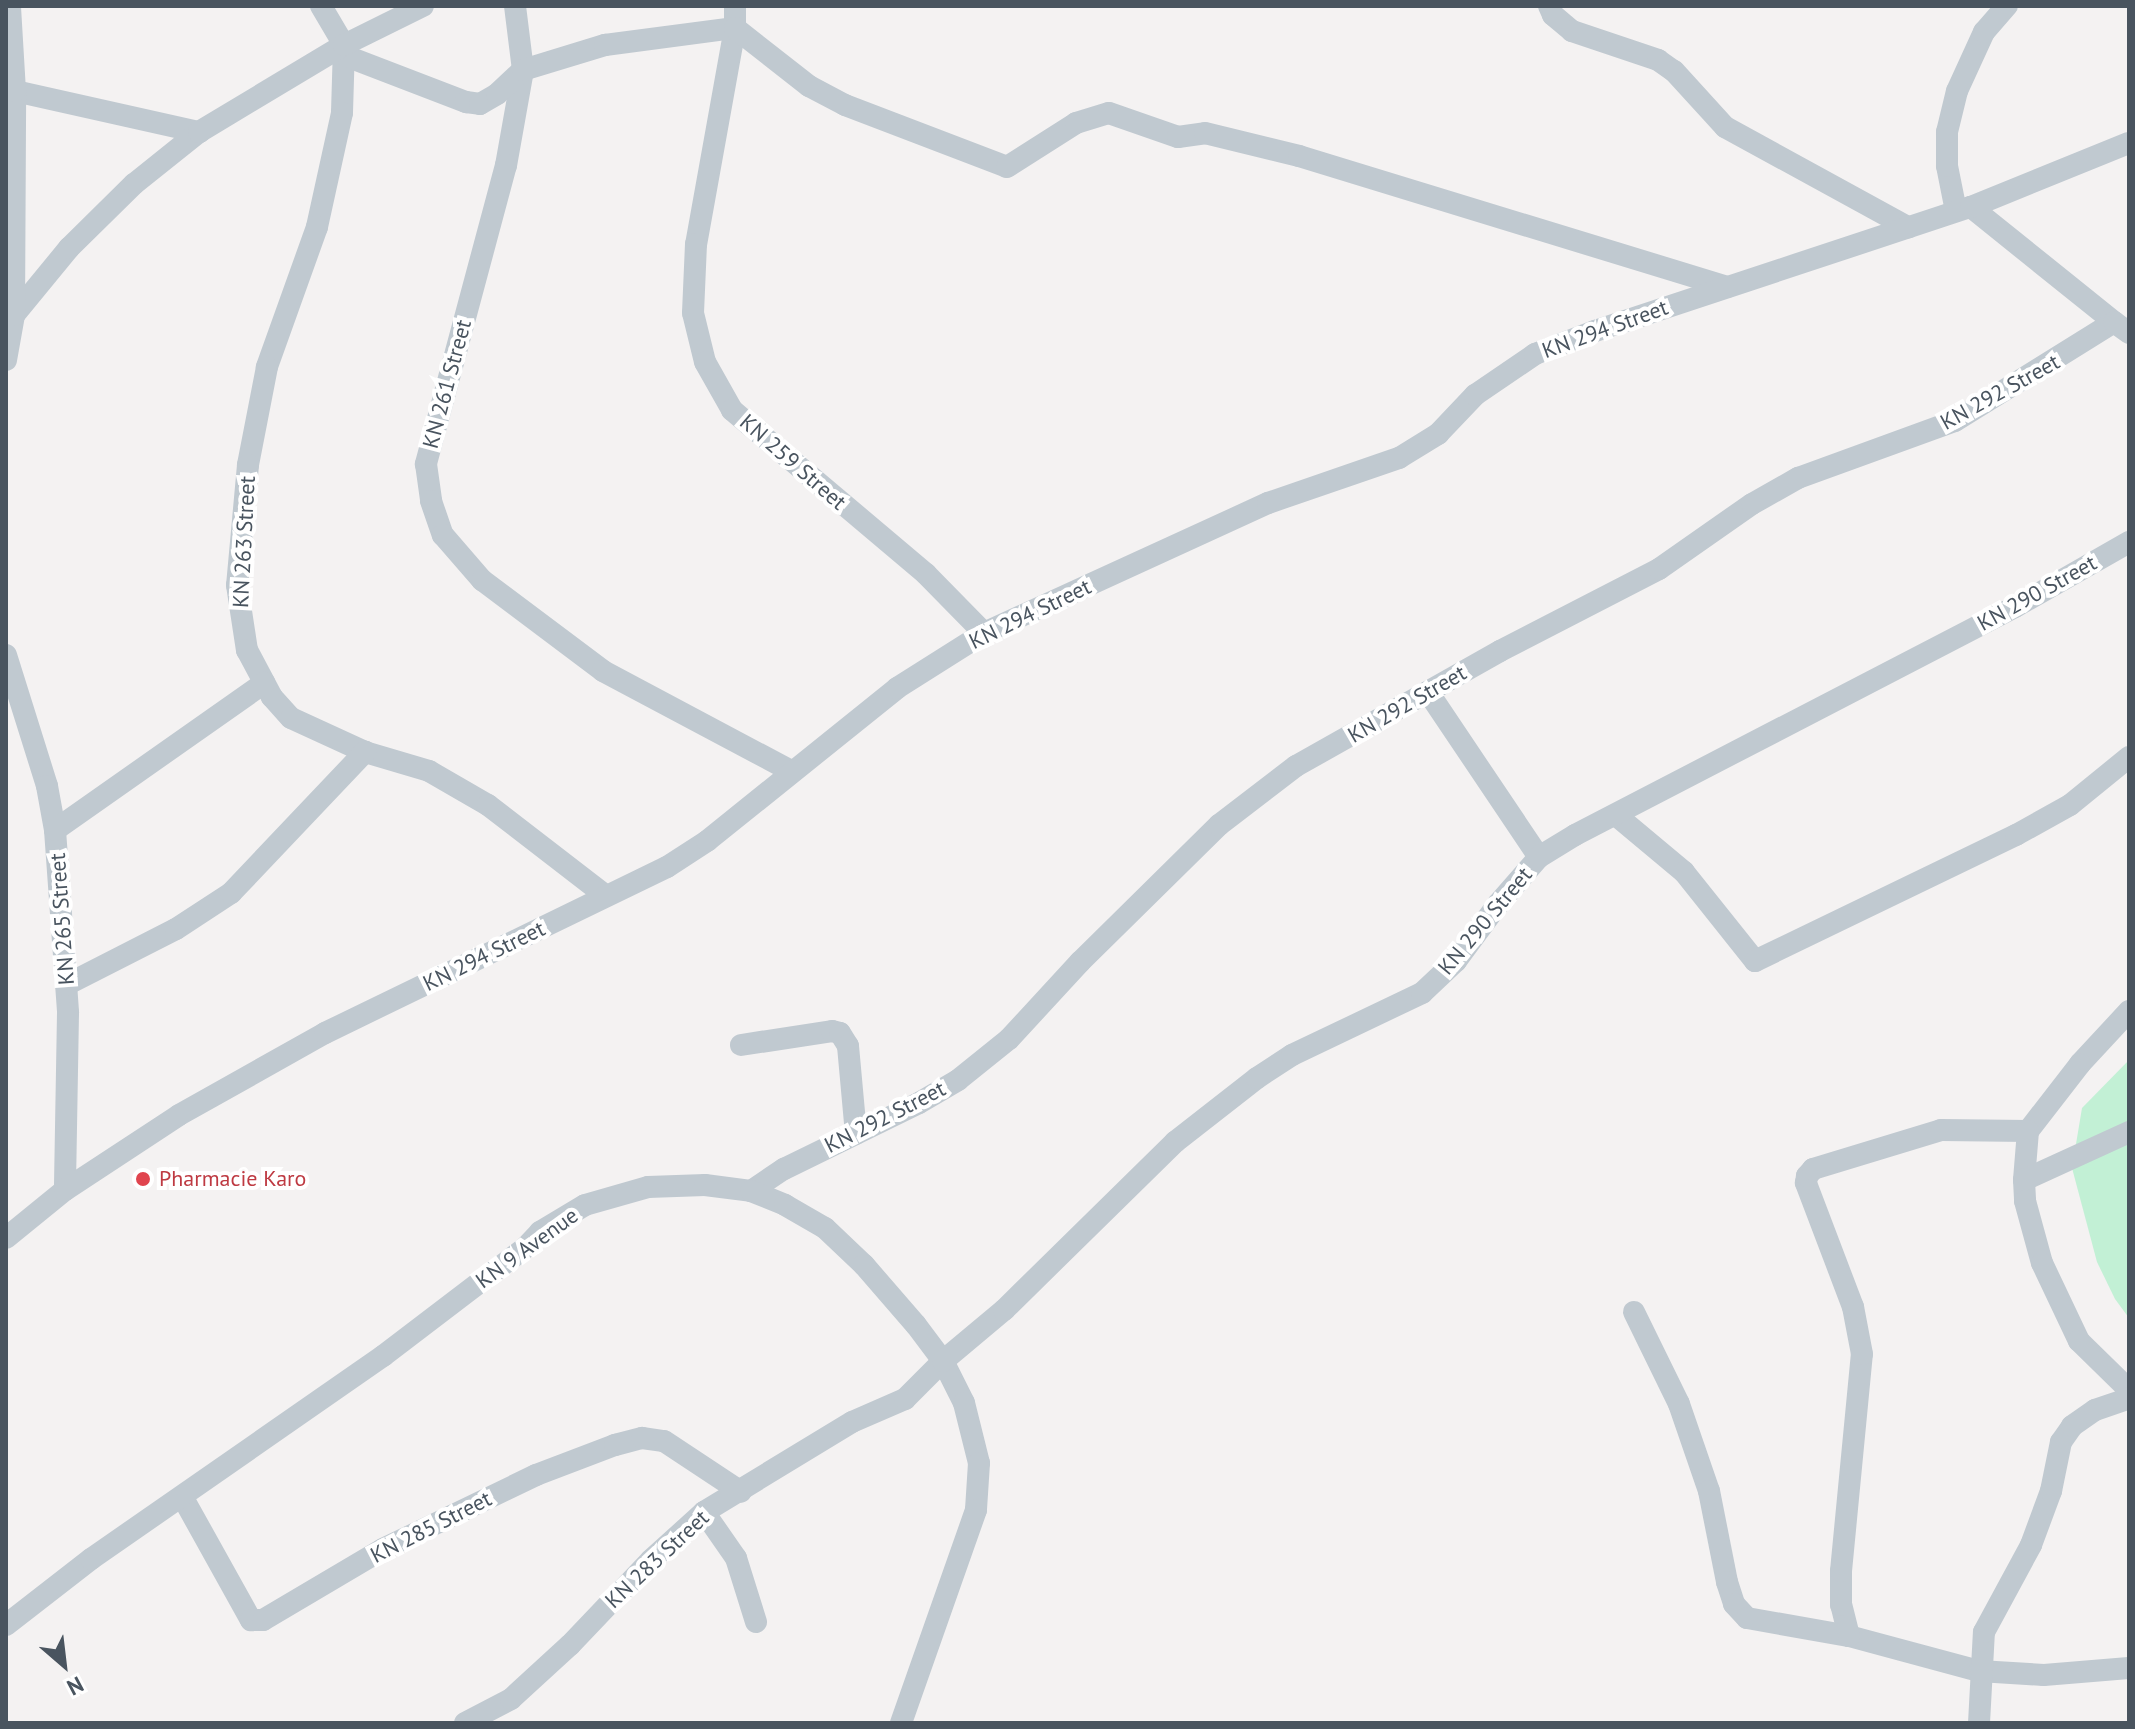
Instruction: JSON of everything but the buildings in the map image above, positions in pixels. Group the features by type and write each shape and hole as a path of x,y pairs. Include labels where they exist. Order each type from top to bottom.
{"street":[{"path":"6,360 10,324 10,6"},
{"path":"321,6 345,50 466,102 480,104 497,94 523,70 605,45 735,17 809,86 845,105 1007,167 1076,123 1109,113 1178,137 1205,133 1299,156 1727,287"},
{"path":"10,324 69,248 134,184 199,132 423,6"},
{"name":"KN 261 Street","path":"515,6 523,70 506,165 426,464 431,501 443,535 482,580 603,671 791,771"},
{"path":"1549,6 1553,15 1572,31 1658,60 1674,71 1725,127 1908,227"},
{"path":"2007,6 1984,32 1957,91 1947,132 1947,166 1963,209 2122,327"},
{"name":"KN 259 Street","path":"735,17 696,244 693,313 705,362 732,410 926,574 984,633"},
{"name":"KN 263 Street","path":"345,50 337,146 317,227 267,367 248,465 237,585 239,617 247,650 264,683 291,718 365,752 429,771 488,805 606,896"},
{"path":"12,103 199,132"},
{"name":"KN 294 Street","path":"6,1238 65,1190 179,1115 325,1033 667,867 707,841 897,688 984,633 1254,509 1399,458 1438,434 1475,395 1535,354 1963,209 2129,143"},
{"name":"KN 292 Street","path":"751,1191 784,1169 958,1080 1009,1039 1080,962 1219,825 1296,766 1659,569 1752,504 1798,478 1955,421 2122,327"},
{"name":"KN 290 Street","path":"943,1361 1004,1310 1175,1142 1257,1078 1292,1055 1422,993 1456,961 1498,904 1539,857 2015,607 2129,542"},
{"name":"KN 265 Street","path":"6,655 47,786 55,830 66,985 69,1100 65,1190"},
{"path":"55,830 264,683"},
{"path":"1428,692 1539,857"},
{"path":"66,985 176,929 231,893 365,752"},
{"path":"1617,816 1684,872 1755,961 2016,835 2070,805 2129,757"},
{"path":"2129,1011 2080,1064 2028,1131 2024,1180 2025,1201 2042,1263 2079,1341 2129,1390"},
{"path":"741,1045 832,1031 840,1033 848,1046 856,1134"},
{"path":"1849,1636 1841,1605 1841,1571 1862,1354 1853,1307 1806,1183 1807,1176 1813,1169 1941,1130 2028,1131"},
{"path":"2024,1180 2129,1132"},
{"name":"KN 9 Avenue","path":"6,1625 91,1559 183,1498 383,1356 540,1232 585,1205 648,1187 705,1185 751,1191 785,1205 825,1228 864,1265 943,1361 964,1403 979,1463 976,1510 901,1723"},
{"path":"1634,1312 1679,1404 1709,1491 1734,1604 1747,1618 1849,1636 1979,1671 2044,1675 2129,1668"},
{"name":"KN 283 Street","path":"465,1723 511,1699 704,1512 852,1422 905,1399 943,1361"},
{"path":"1979,1723 1979,1671 1984,1632 2031,1545 2051,1491 2061,1442 2072,1426 2095,1410 2129,1398"},
{"name":"KN 285 Street","path":"183,1498 251,1620 263,1620 383,1549 536,1475 615,1445 642,1438 664,1441 741,1492"},
{"path":"704,1512 736,1558 756,1622"}],"green space":[{"path":"2129,1060 2129,1318 2115,1299 2097,1262 2072,1168 2082,1108"}],"place":[{"name":"Pharmacie Karo","path":"143,1179"}]}
